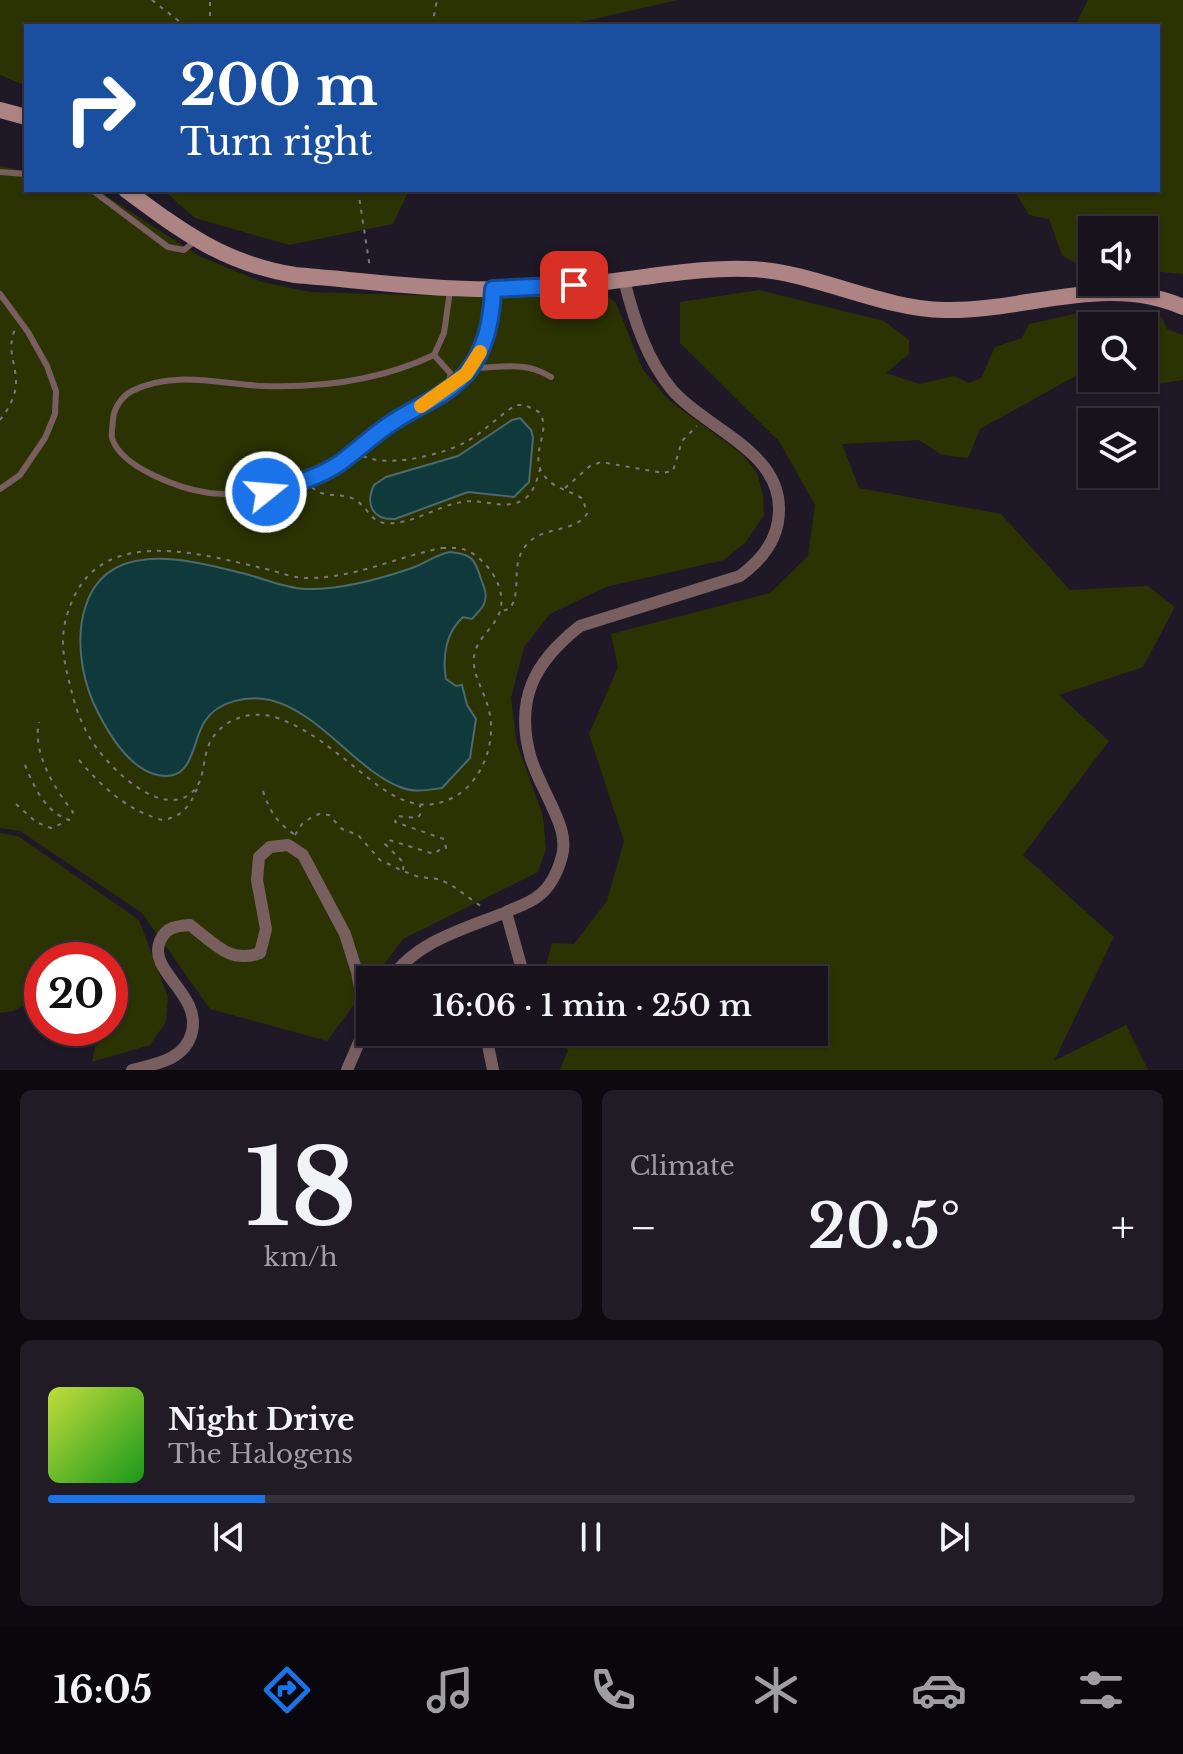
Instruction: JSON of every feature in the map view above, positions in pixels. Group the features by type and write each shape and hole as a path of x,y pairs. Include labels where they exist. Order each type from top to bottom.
{"main road":[{"path":"0,110 24,116"},
{"path":"129,192 196,240 233,259 266,270 373,282 450,288 549,288 718,269 752,269 777,272 906,305 941,310 977,310 1072,295 1125,292 1164,299 1183,307"}],"street":[{"path":"402,966 410,956 434,942 538,897 555,876 563,853 562,832 531,759 525,723 526,700 532,680 545,659 580,626 740,576 759,562 779,522 779,496 767,471 737,440 674,391 651,361 633,317 624,280"},
{"path":"132,1070 167,1061 187,1046 193,1029 192,1008 161,965 157,947 163,934 173,926 190,925 227,953 244,959 260,953 266,929 257,880 259,857 270,847 288,845 303,855 345,934 356,969"},
{"path":"506,912 521,966"},
{"path":"347,1070 357,1046"},
{"path":"488,1046 493,1070"}],"lane":[{"path":"0,172 24,174"},
{"path":"95,192 168,247 184,250 196,240"},
{"path":"450,288 444,333 434,355 384,374 347,382 295,386 190,379 153,382 128,392 114,411 112,437 126,457 149,473 208,493 266,492 306,480 339,464 395,420 446,389 471,368 486,334 493,289"},
{"path":"0,294 20,320 47,366 56,391 55,414 45,438 20,475 0,489"},
{"path":"434,355 451,374 446,389"},
{"path":"471,368 518,365 535,367 551,377"}],"path":[{"path":"152,0 182,24"},
{"path":"210,0 210,24"},
{"path":"432,24 437,0"},
{"path":"358,192 373,282"},
{"path":"0,420 8,409 16,385 11,337 20,320"},
{"path":"355,450 366,458 379,460 426,456 467,441 516,405 525,405 539,412 544,425 538,449 540,467 548,481 583,499 587,514 582,521 538,536 528,543 516,566 516,598 510,609 500,611"},
{"path":"564,489 590,466 601,462 663,473 673,471 682,441 707,417"},
{"path":"306,480 315,491 356,499 380,523 390,524 461,502 511,505 532,491 540,467"},
{"path":"79,760 101,785 131,807 162,820 181,814 189,806 197,787 209,746 217,732 242,716 265,714 293,725 322,742 388,793 402,800 435,804 452,798 469,784 485,762 492,732 474,657 479,643 500,611 499,587 492,573 481,560 458,548 429,551 378,568 307,578 195,555 142,550 103,561 79,584 63,621 63,660 75,705 91,739 115,769 145,792 162,800 175,801 197,787"},
{"path":"16,804 36,822 51,828 69,820 73,812 61,797 38,742 39,722"},
{"path":"25,765 46,804 58,816 69,820"},
{"path":"263,791 276,819 295,835 302,824 312,817 329,815 342,829 358,835 380,860 419,877 450,884 483,908 487,919"},
{"path":"403,871 404,863 385,844 389,840 434,854 446,848 444,839 395,822 397,816 417,818 420,804"}],"green space":[{"path":"0,0 678,0 572,24 24,24 24,85 0,75"},
{"path":"1088,0 1183,0 1183,274 1158,272 1158,216 1078,216 1078,265 1062,255 1049,219 1029,215 1015,192 1160,192 1160,24 1076,24"},
{"path":"0,166 24,171 24,192 100,192 199,256 262,282 311,292 509,298 599,289 616,303 643,370 670,401 742,454 757,473 764,515 746,542 724,560 606,587 550,614 524,647 511,698 517,744 543,816 546,849 538,872 403,939 383,966 356,966 356,1002 327,1041 210,1009 142,913 20,831 0,828"},
{"path":"165,192 408,192 393,224 289,245 195,218"},
{"path":"759,290 884,321 909,340 909,354 886,373 920,384 954,376 969,383 981,378 995,347 1022,338 1029,324 1078,313 1078,375 980,429 968,458 942,455 919,440 842,444 859,488 1001,514 1070,590 1148,586 1175,607 1143,667 1059,695 1109,741 1023,855 1114,937 1054,1061 1126,1025 1148,1070 560,1070 568,1050 562,1046 828,1046 828,966 546,966 552,943 574,944 607,901 624,841 589,734 618,667 611,634 770,593 808,556 815,505 779,441 680,343 680,302"},
{"path":"1158,316 1162,317 1167,329 1183,335 1183,380 1158,384"},
{"path":"0,833 18,836 139,920 168,997 166,1022 150,1045 92,1062 96,1046 128,1046 128,942 24,942 24,1005 0,1013"}],"shaded area":[{"path":"520,418 531,430 533,438 529,482 514,497 468,492 395,519 381,517 372,510 371,492 374,485 386,477 458,456 512,420"},
{"path":"450,552 468,556 474,562 486,597 472,619 463,617 457,623 447,645 446,679 456,686 462,685 467,705 476,719 470,758 442,788 416,790 400,787 368,768 305,716 288,706 261,699 243,699 225,704 205,721 184,768 177,774 167,776 154,774 125,754 93,702 81,655 82,619 96,586 111,571 130,562 151,559 198,563 289,587 319,589 387,576"}],"slow traffic":[{"path":"421,406 466,374 480,352"}],"route":[{"path":"266,492 295,484 339,464 395,420 435,397 466,374 478,357 486,334 493,289 574,285"}]}
